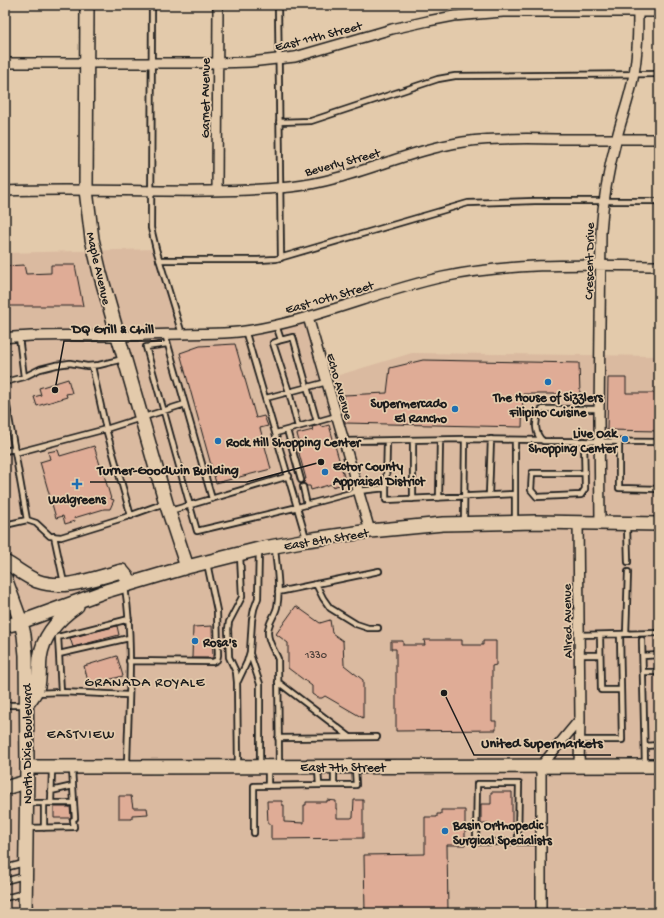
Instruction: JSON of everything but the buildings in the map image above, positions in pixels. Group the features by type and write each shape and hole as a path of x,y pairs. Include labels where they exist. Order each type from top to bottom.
{"main road":[{"name":"Maple Avenue","path":"87,5 86,190 92,239 124,358 187,567"},
{"name":"East 8th Street","path":"5,626 21,622 106,591 187,567 240,553 307,540 414,526 464,523 578,522 659,524"},
{"path":"5,562 38,581 57,585 85,581 122,571 128,585"},
{"name":"North Dixie Boulevard","path":"5,578 21,622 26,655 27,767 25,913"},
{"path":"26,705 38,687 40,656 49,631 65,614 90,598"},
{"name":"East 7th Street","path":"27,767 659,766"},
{"path":"5,788 26,782"}],"street":[{"name":"Garnet Avenue","path":"217,190 218,5"},
{"name":"East 11th Street","path":"5,63 217,63 278,60 428,21 454,16 503,12 638,8 659,12"},
{"name":"Crescent Drive","path":"600,523 600,265 603,202 608,172 634,74 638,8"},
{"name":"Beverly Street","path":"5,191 217,190 280,188 321,182 432,149 464,142 533,138 659,139"},
{"name":"East 10th Street","path":"5,338 214,334 245,330 308,317 409,286 442,277 470,272 503,267 532,266 659,266"},
{"name":"Echo Avenue","path":"308,317 370,531"},
{"name":"Allred Avenue","path":"578,522 579,766"},
{"path":"541,913 541,766 580,719"}],"lane":[{"path":"152,5 151,228 159,260 182,334"},
{"path":"278,5 281,258"},
{"path":"279,122 311,121 446,77 659,74"},
{"path":"159,260 258,260 281,258 468,203 535,201 659,201"},
{"path":"276,324 281,340"},
{"path":"245,330 307,540"},
{"path":"165,334 212,499"},
{"path":"19,337 24,377"},
{"path":"298,427 289,392 273,343 281,340 293,337 317,422"},
{"path":"168,344 146,347 197,531 298,508 358,491 386,488"},
{"path":"5,382 24,377 40,369 56,365 70,363 92,366 124,358"},
{"path":"92,366 106,430 131,516"},
{"path":"266,398 327,382"},
{"path":"5,395 27,520"},
{"path":"5,451 14,451 106,430 185,404"},
{"path":"542,440 536,432 537,416 543,409 599,409"},
{"path":"276,433 336,416"},
{"path":"287,430 301,480"},
{"path":"344,441 465,439 542,440 550,442 659,442"},
{"path":"464,523 465,439"},
{"path":"413,440 413,499"},
{"path":"439,498 440,440"},
{"path":"489,495 491,440"},
{"path":"515,522 516,440"},
{"path":"387,441 386,500 515,494"},
{"path":"584,441 585,474 585,489 581,495 537,497 531,490 532,473 585,474"},
{"path":"619,442 619,488 659,489"},
{"path":"5,525 27,520 36,524 50,536 61,537 131,516 168,507 189,505 212,499 289,476"},
{"path":"303,488 307,505"},
{"path":"627,524 628,562"},
{"path":"54,536 64,584"},
{"path":"269,767 278,738 278,659 269,642 267,632 277,606 278,592 275,546"},
{"path":"237,682 247,662 250,652 252,620 254,608 258,598 259,549"},
{"path":"238,767 237,682 236,672 229,657 228,629 229,622 242,597 240,553"},
{"path":"129,661 213,662 217,660 217,611 207,562"},
{"path":"278,592 379,571"},
{"path":"626,634 628,572"},
{"path":"316,584 330,608 356,624 368,628 378,628"},
{"path":"127,767 129,661 128,585"},
{"path":"61,692 58,637 79,634 129,619"},
{"path":"579,635 659,633"},
{"path":"600,634 601,690 621,690"},
{"path":"579,740 622,740 620,634"},
{"path":"59,654 106,640 129,638"},
{"path":"642,640 646,766"},
{"path":"250,652 260,684 269,767 268,786"},
{"path":"579,655 600,654"},
{"path":"643,656 659,655"},
{"path":"643,672 659,672"},
{"path":"278,682 350,737"},
{"path":"34,693 61,692 128,695"},
{"path":"5,704 26,705"},
{"path":"278,738 377,737"},
{"path":"645,746 659,746"},
{"path":"334,766 334,785"},
{"path":"254,833 254,786 356,785 355,766"},
{"path":"51,803 52,767"},
{"path":"25,828 74,827 72,767"},
{"path":"318,767 319,785"},
{"path":"518,841 519,784 477,784 476,842 541,842"},
{"path":"51,791 73,786"},
{"path":"26,804 74,803"},
{"path":"44,804 44,828"},
{"path":"5,868 25,869"},
{"path":"5,881 25,869"},
{"path":"5,898 25,892"}],"shaded area":[{"path":"156,249 181,334 210,334 308,317 326,379 412,353 659,356 659,913 5,913 5,253"}],"place":[{"name":"The House of Sizzlers Filipino Cuisine","path":"548,382"},
{"name":"DQ Grill & Chill","path":"55,390"},
{"name":"Supermercado El Rancho","path":"455,409"},
{"name":"Live Oak Shopping Center","path":"625,439"},
{"name":"Rock Hill Shopping Center","path":"218,441"},
{"name":"Turner-Goodwin Building","path":"321,462"},
{"name":"Ector County Appraisal District","path":"325,472"},
{"name":"Walgreens","path":"77,484"},
{"name":"Rosa's","path":"195,641"},
{"name":"United Supermarkets","path":"444,693"},
{"name":"Basin Orthopedic Surgical Specialists","path":"445,831"}],"district":[{"name":"GRANADA ROYALE","path":"145,681"},
{"name":"EASTVIEW","path":"81,733"}]}
